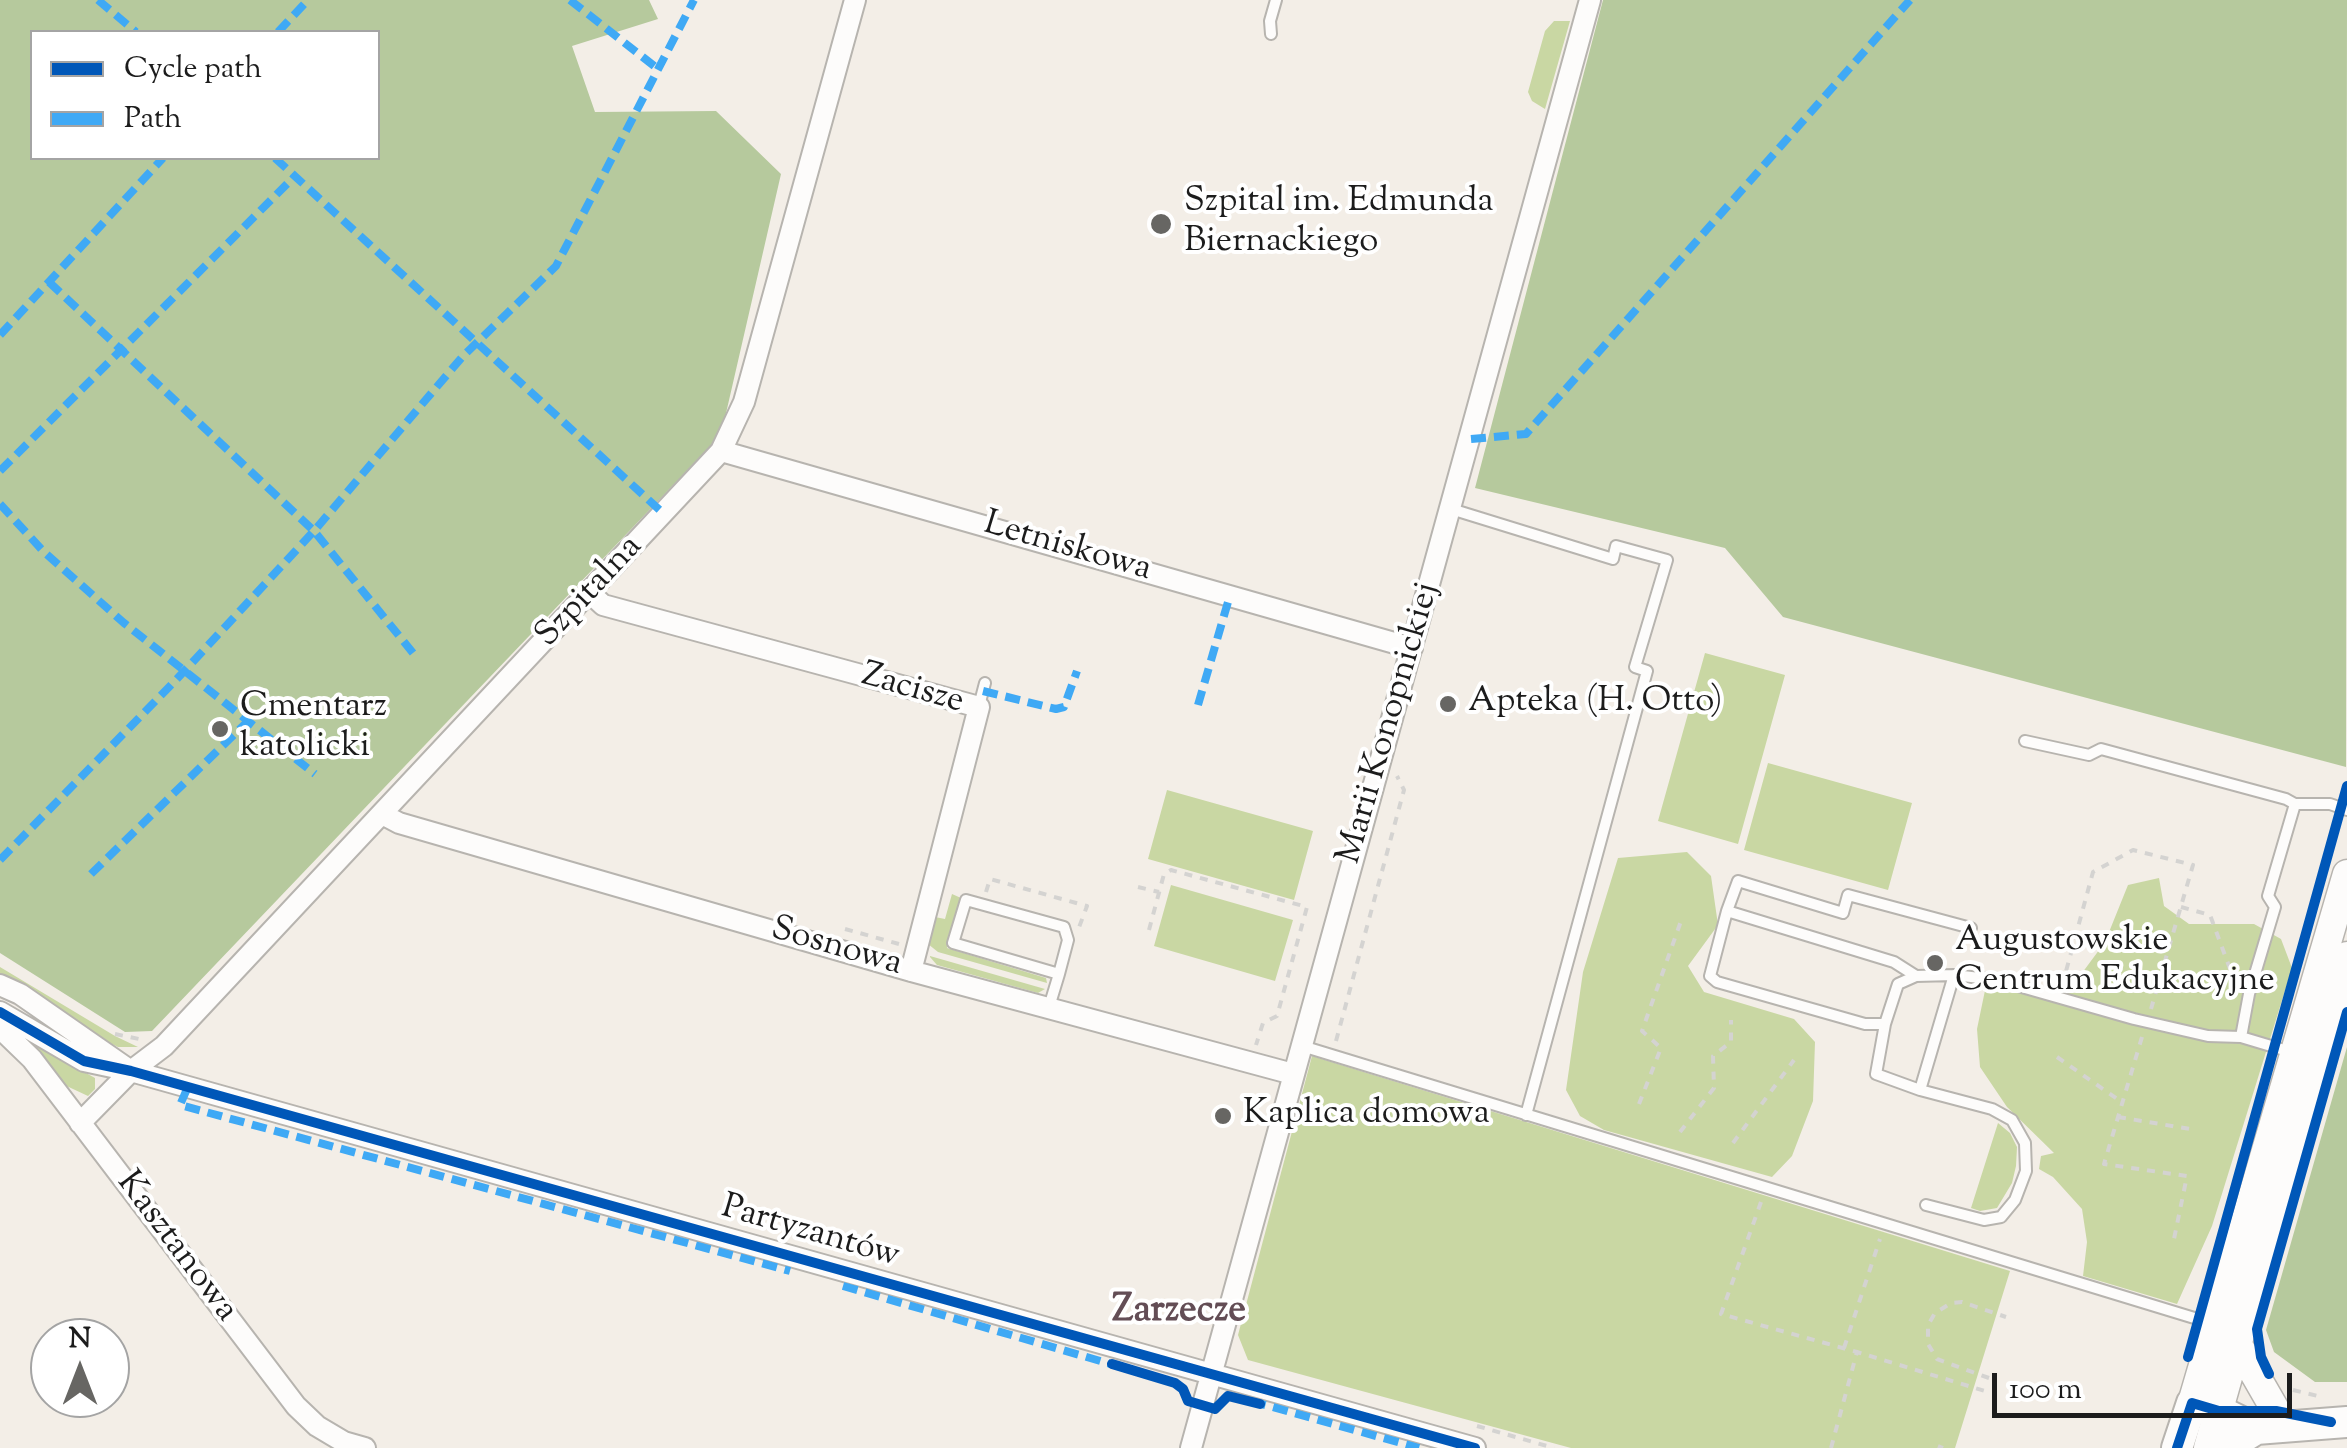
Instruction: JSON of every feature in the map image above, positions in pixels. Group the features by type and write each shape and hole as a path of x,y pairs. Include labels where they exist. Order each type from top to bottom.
{"main road":[{"path":"2178,1448 2238,1345 2347,874"},
{"path":"2208,1448 2205,1407 2215,1324 2306,1057 2347,956"},
{"path":"2238,1345 2266,1420"},
{"path":"2205,1407 2266,1420 2339,1422"},
{"path":"2226,1448 2266,1420"}],"street":[{"name":"Szpitalna","path":"80,1123 131,1072 164,1046 721,451 744,402 855,0"},
{"name":"Marii Konopnickiej","path":"1191,1448 1590,0"},
{"name":"Letniskowa","path":"721,451 1412,648"},
{"name":"Zacisze","path":"591,594 603,605 979,707 911,970"},
{"name":"Sosnowa","path":"382,814 399,823 911,970 1293,1074"},
{"path":"0,985 35,1004 131,1072"},
{"name":"Partyzantów","path":"0,1012 84,1062 1475,1448"},
{"name":"Kasztanowa","path":"0,1028 32,1059 296,1406 343,1445 366,1448"}],"lane":[{"path":"1271,34 1276,0"},
{"path":"1451,509 1613,560 1616,546 1667,560 1635,668 1646,671 1526,1115"},
{"path":"979,707 986,683"},
{"path":"2026,740 2090,755 2101,749 2295,804 2330,804 2347,810"},
{"path":"2241,1037 2275,907 2268,896 2295,804"},
{"path":"1884,1024 1864,1024 1717,982 1710,976 1738,881 1843,913 1848,895 1971,928"},
{"path":"1049,1007 1059,974 1068,940 1064,928 966,900 953,943 1059,974"},
{"path":"1727,912 1894,962 1916,976"},
{"path":"1920,1090 1954,975"},
{"path":"1926,1205 1984,1220 2001,1217 2015,1200 2026,1171 2025,1143 2012,1120 1992,1109 1876,1074 1884,1024 1898,984 1916,976 1997,980 2208,1036 2241,1037 2306,1057"},
{"path":"1302,1046 2215,1324"}],"path":[{"path":"1332,1056 1404,790 1398,776"},
{"path":"1149,930 1164,874 1172,870 1307,907 1277,1016 1263,1023 1256,1046 1271,1050"},
{"path":"988,883 990,879 1088,906 1082,926 1068,940"},
{"path":"1138,887 1159,892"},
{"path":"2181,907 2210,915 2246,1011"},
{"path":"1639,1104 1661,1048 1642,1031 1681,921"},
{"path":"1680,1132 1714,1088 1713,1056 1731,1042 1731,1020"},
{"path":"112,1032 164,1046"},
{"path":"2056,1057 2123,1102"},
{"path":"1733,1143 1794,1060"},
{"path":"2118,1117 2190,1128"},
{"path":"1766,1188 1721,1314 1985,1390"},
{"path":"1844,1348 1885,1224"},
{"path":"1989,1378 1938,1359 1928,1344 1928,1325 1935,1313 1950,1303 1962,1302 2006,1317"},
{"path":"1831,1448 1857,1352"}],"green space":[{"name":"Cmentarz katolicki","path":"0,0 649,0 658,19 572,46 595,112 716,111 781,174 721,435 152,1031 125,1032 0,953"},
{"path":"1603,0 2347,0 2346,767 1783,617 1725,548 1475,488"},
{"path":"1554,21 1570,21 1545,109 1532,101 1528,92 1545,31"},
{"path":"1705,653 1785,675 1738,844 1658,821"},
{"path":"1768,763 1912,803 1888,890 1744,850"},
{"path":"1167,790 1313,831 1294,900 1148,859"},
{"path":"1687,852 1711,876 1718,925 1688,966 1704,992 1794,1019 1815,1042 1813,1101 1792,1156 1772,1177 1604,1130 1580,1116 1566,1090 1583,972 1618,858"},
{"path":"2159,878 2164,906 2189,924 2254,924 2281,939 2292,968 2212,1226 2177,1304 2083,1276 2087,1242 2082,1209 2053,1177 2039,1169 2041,1156 2054,1153 2007,1107 1980,1067 1977,1029 1988,976 2059,998 2068,992 2105,942 2128,885"},
{"path":"1171,885 1293,920 1275,981 1154,946"},
{"path":"952,894 961,898 947,948 1046,978 1047,983 938,952 928,944 930,916 945,919"},
{"path":"930,956 1045,989 1038,993 937,965"},
{"path":"0,967 138,1047 118,1047 106,1041 0,976"},
{"path":"23,1038 95,1078 95,1089 88,1096 58,1082"},
{"path":"2347,1047 2347,1382 2315,1382 2274,1352 2266,1330"},
{"path":"1312,1056 2010,1271 1955,1448 1571,1448 1248,1360 1238,1335"},
{"path":"1998,1123 2010,1133 2017,1147 2016,1166 2012,1183 1997,1208 1980,1211 1971,1208"}],"marked path":[{"path":"98,0 134,30"},
{"path":"280,30 308,0"},
{"path":"570,0 658,69"},
{"path":"0,860 176,680 314,531 463,356 556,266 694,0"},
{"path":"1471,439 1526,434 1910,0"},
{"path":"0,335 161,160"},
{"path":"277,160 664,514"},
{"path":"0,471 295,176"},
{"path":"49,282 314,531 413,653"},
{"path":"0,504 44,552 124,623 315,774"},
{"path":"1198,705 1230,595"},
{"path":"983,691 1056,709 1064,707 1077,671"},
{"path":"91,874 248,721"},
{"path":"187,1089 180,1105 790,1271"},
{"path":"843,1286 1121,1367"},
{"path":"1251,1401 1419,1448"}],"cycle path":[{"path":"2188,1357 2347,786"},
{"path":"0,1012 84,1061 1475,1448"},
{"path":"2269,1374 2261,1357 2257,1329 2347,1012"},
{"path":"1112,1364 1175,1383 1188,1401 1215,1409 1228,1396 1260,1404"},
{"path":"2177,1448 2192,1403 2219,1411 2276,1411 2331,1422"}],"place":[{"name":"Szpital im. Edmunda Biernackiego","path":"1161,224"},
{"name":"Apteka (H. Otto)","path":"1448,704"},
{"name":"Cmentarz katolicki","path":"220,729"},
{"name":"Augustowskie Centrum Edukacyjne","path":"1935,963"},
{"name":"Kaplica domowa","path":"1223,1116"}],"district":[{"name":"Zarzecze","path":"1179,1314"}]}
